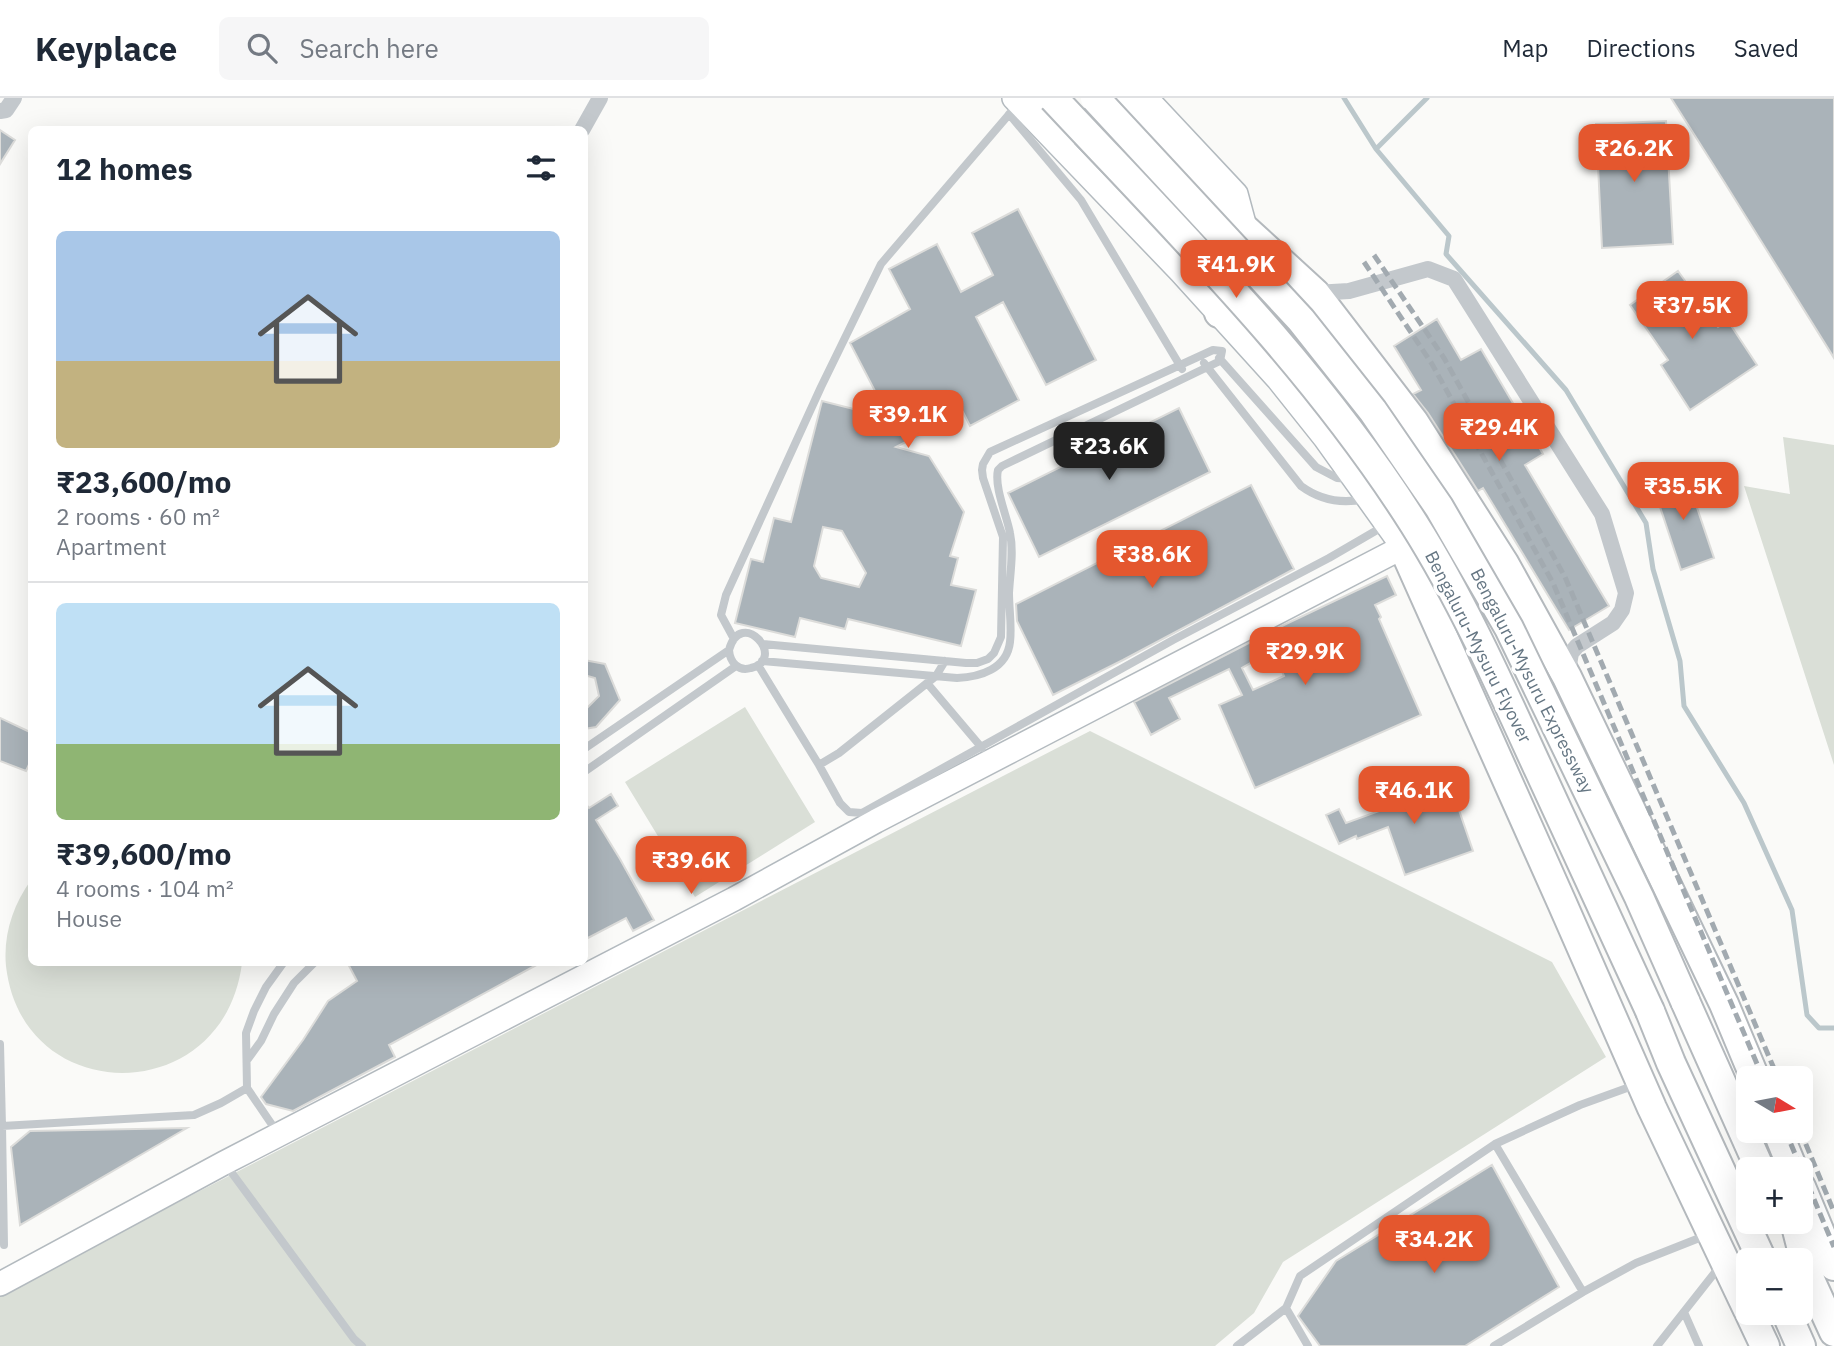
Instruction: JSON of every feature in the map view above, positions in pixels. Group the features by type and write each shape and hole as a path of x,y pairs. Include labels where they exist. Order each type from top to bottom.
{"highway":[{"name":"Bengaluru-Mysuru Flyover","path":"1054,98 1278,341 1349,429 1414,524 1482,648 1756,1248"},
{"name":"Bengaluru-Mysuru Expressway","path":"1095,98 1301,320 1373,411 1433,497 1509,628 1639,897 1755,1157"},
{"name":"Bengaluru-Mysuru Expressway","path":"1122,98 1222,208 1315,293 1414,422 1504,563 1567,677 1724,1004 1750,1066"},
{"path":"1019,103 1223,308 1255,332 1331,422 1388,503 1403,547 1608,1009 1736,1283"},
{"path":"1223,308 1273,255"},
{"path":"1813,1216 1834,1266"},
{"path":"1813,1286 1834,1332"},
{"path":"1755,1325 1765,1346"},
{"path":"1792,1325 1801,1346"}],"street":[{"path":"0,111 6,110 14,98"},
{"path":"584,126 600,98"},
{"path":"1146,98 1236,194 1247,231"},
{"path":"1315,293 1349,291 1428,269 1454,279 1461,289 1602,514 1626,593 1622,610 1613,624 1577,646 1572,653 1567,677"},
{"path":"0,1284 224,1163 734,899 888,814 1403,547 1223,308"}],"lane":[{"path":"734,639 721,615 726,595 821,387 881,264 1019,103 1187,375"},
{"path":"763,644 945,661 977,663 988,659 994,653 1001,637 1007,537 983,478 983,464 990,452 1213,350 1222,351 1220,360"},
{"path":"1199,358 1301,486 1332,500 1353,502 1368,498"},
{"path":"729,650 736,666 747,669 760,663 967,677 995,668 1003,660 1010,643 1007,537 998,470 1220,360"},
{"path":"1220,360 1316,467 1337,478 1354,479"},
{"path":"760,663 840,803 849,812 862,813 1161,646 1329,558 1387,524"},
{"path":"588,746 729,650 738,636 750,633 760,639 765,650 760,663"},
{"path":"819,765 936,676 945,661"},
{"path":"588,769 736,666"},
{"path":"927,683 982,748"},
{"path":"279,1135 247,1088 246,1033 266,987 281,966"},
{"path":"248,1059 294,983 311,966"},
{"path":"0,1044 4,1245"},
{"path":"1237,1346 1286,1308 1300,1276 1495,1144 1580,1105 1641,1083"},
{"path":"1,1126 194,1115 221,1104 247,1088"},
{"path":"1495,1144 1583,1292"},
{"path":"224,1163 354,1339 362,1346"},
{"path":"1494,1346 1583,1292 1636,1264 1712,1233"},
{"path":"1657,1346 1725,1260"},
{"path":"1286,1308 1308,1346"},
{"path":"1684,1312 1699,1346"}],"shaded area":[{"path":"1783,437 1834,445 1834,765 1744,486 1790,494"},
{"path":"745,707 815,822 695,897 625,782"},
{"path":"1090,731 1552,962 1606,1057 1283,1262 1254,1313 1215,1346 0,1346 0,1290 132,1226"},
{"path":"28,885 28,966 241,966 227,1011 200,1045 164,1066 123,1073 83,1066 47,1046 20,1013 5,954 8,932 19,900"}],"building":[{"path":"1671,98 1834,98 1834,358 1723,180"},
{"path":"1666,121 1673,244 1602,248 1596,124"},
{"path":"0,130 15,140 0,164"},
{"path":"1018,209 1096,360 1046,385 1003,302 976,317 1019,400 970,426 963,412 896,447 929,456 964,512 950,556 958,558 951,585 976,590 961,646 848,619 845,629 800,618 795,637 735,623 751,559 763,562 774,518 791,522 822,401 889,418 850,343 910,309 889,269 937,244 961,292 993,275 972,233","holes":["823,527 842,531 866,573 859,587 821,578 814,566"]},
{"path":"1678,271 1718,327 1728,321 1757,365 1690,410 1661,365 1668,360 1630,305"},
{"path":"1437,319 1461,360 1481,349 1543,454 1525,465 1609,606 1569,630 1483,488 1478,491 1413,394 1421,390 1394,346"},
{"path":"1179,408 1210,472 1039,557 1008,493"},
{"path":"1686,475 1714,558 1681,570 1653,486"},
{"path":"1251,485 1294,569 1053,695 1017,621 1016,604"},
{"path":"1387,576 1396,595 1375,605 1421,715 1255,788 1219,705 1242,695 1229,669 1169,698 1180,719 1151,735 1134,702","holes":["1273,650 1284,676 1253,690 1242,668"]},
{"path":"588,661 605,664 620,700 596,727 588,728 588,707 599,696 595,678 588,676"},
{"path":"0,718 28,731 28,767 26,771 0,761"},
{"path":"1448,778 1473,851 1405,875 1388,827 1339,844 1326,815 1339,809 1346,823 1382,810 1379,802"},
{"path":"611,794 618,806 596,820 654,920 633,931 626,918 588,938 589,808"},
{"path":"349,966 535,966 389,1045 395,1057 293,1111 266,1104 261,1097 328,1001 357,981"},
{"path":"187,1128 20,1225 11,1147 30,1131"},
{"path":"1492,1165 1559,1287 1465,1346 1320,1346 1298,1316 1336,1261"}],"waterway":[{"path":"1344,98 1376,149 1427,98"},
{"path":"1376,149 1449,236 1446,254 1566,390 1646,523 1653,569 1680,661 1684,706 1744,803 1792,910 1807,1015 1819,1028 1834,1028"}],"railway":[{"path":"1374,255 1444,358 1565,577 1773,1066"},
{"path":"1364,262 1432,364 1553,583 1758,1066"},
{"path":"1790,1143 1834,1247"},
{"path":"1805,1143 1834,1212"}]}
